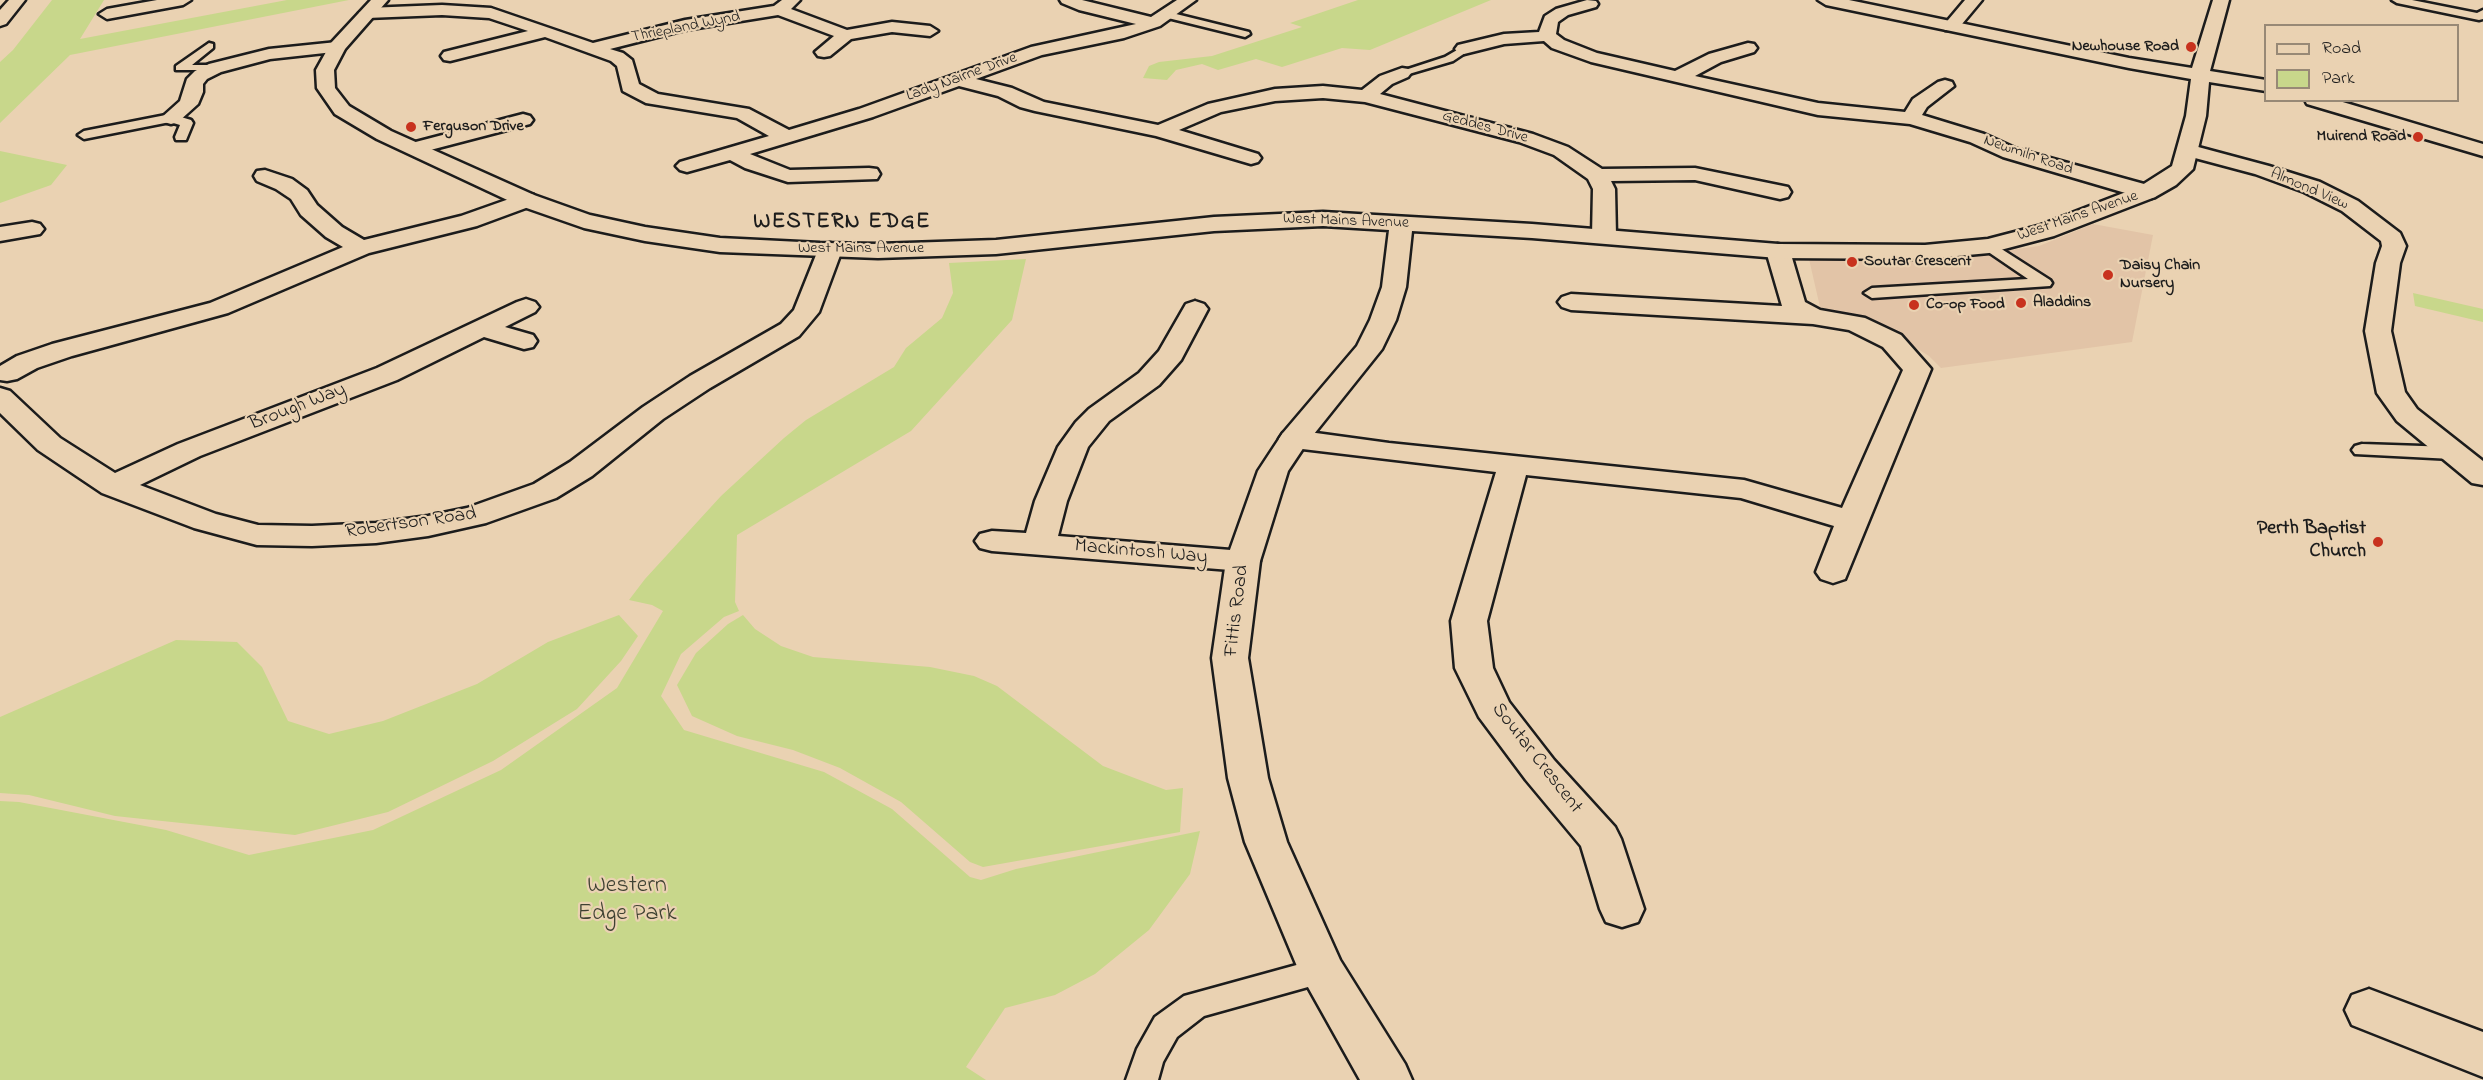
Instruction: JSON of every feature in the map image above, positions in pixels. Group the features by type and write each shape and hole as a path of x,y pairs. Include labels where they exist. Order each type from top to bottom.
{"main road":[{"path":"0,21 17,0"},
{"path":"107,14 183,0"},
{"path":"1068,0 1085,7 1161,19"},
{"name":"Lady Nairne Drive","path":"687,166 866,113 1037,51 1124,33 1161,19 1188,0"},
{"path":"1826,0 2129,63 2264,86"},
{"path":"1951,26 1974,0"},
{"name":"West Mains Avenue","path":"374,7 337,47 325,70 326,88 342,110 357,120 526,200 584,221 645,234 720,245 830,250 996,247 1256,220 1323,219 1604,236 1778,250 1925,252 1989,246 2046,231 2147,192 2182,169 2196,116 2200,75 2212,22 2221,0"},
{"path":"1464,49 1504,39 1548,36 1547,28 1551,19 1562,12 1590,4"},
{"name":"Thriepland Wynd","path":"593,48 685,25 785,5 846,35"},
{"path":"374,7 490,13 616,57 626,64 630,87 640,93 672,104 742,113 787,137"},
{"path":"824,52 846,35 892,27 930,31"},
{"path":"450,56 546,32"},
{"name":"Newmiln Road","path":"1548,36 1558,44 1591,57 1818,109 1910,118 1966,134 2010,153 2147,192"},
{"path":"171,118 188,104 194,92 194,83 201,75 215,68 268,54 337,47"},
{"path":"1678,77 1715,58 1748,48"},
{"path":"1366,96 1386,80 1402,73"},
{"path":"958,80 1005,92 1042,108 1160,131 1251,158"},
{"path":"1910,118 1920,103 1945,86"},
{"name":"Geddes Drive","path":"1160,131 1215,108 1275,95 1323,93 1366,96 1526,138 1561,151 1597,175"},
{"path":"2321,102 2483,150"},
{"path":"415,148 523,120"},
{"name":"Almond View","path":"2187,150 2281,175 2320,191 2350,206 2392,238 2394,246 2388,263 2378,331 2391,393 2407,415 2483,476"},
{"path":"733,153 752,164 788,176 869,174"},
{"path":"1604,236 1604,189 1597,175 1695,174 1780,192"},
{"path":"265,176 299,195 309,210 334,232 361,248"},
{"name":"Robertson Road","path":"526,200 469,221 361,248 219,308 27,362 2,381 49,444 113,486 185,514 257,535 312,536 376,533 428,526 485,513 545,491 581,469 653,413 700,382 790,330 806,312 830,250"},
{"name":"Fittis Road","path":"1387,1080 1322,971 1266,842 1248,778 1230,658 1243,561 1274,471 1294,439 1369,349 1383,320 1394,287 1401,224"},
{"path":"0,234 32,229"},
{"path":"1778,250 1794,306 1813,316"},
{"path":"1571,302 1813,316 1856,324 1892,341 1917,369 1852,521 1833,572"},
{"name":"Brough Way","path":"113,486 189,450 387,374 526,307"},
{"path":"1039,544 1051,501 1073,447 1086,428 1099,415 1149,379 1171,354 1195,309"},
{"path":"481,328 524,342"},
{"path":"1294,439 1744,489 1852,521"},
{"name":"Soutar Crescent","path":"1513,465 1469,621 1474,668 1492,708 1540,770 1600,839 1622,909"},
{"name":"Mackintosh Way","path":"992,541 1243,561"},
{"path":"2369,1010 2483,1055"}],"lane":[{"path":"2397,0 2479,17 2483,13"},
{"path":"1161,19 1245,34"},
{"path":"209,46 180,68 215,68"},
{"path":"1402,73 1449,59 1464,49"},
{"path":"84,135 171,118 187,123 181,137"},
{"path":"1872,293 2044,283 1989,246"},
{"path":"2362,450 2452,453"},
{"path":"1142,1080 1148,1059 1166,1027 1195,1005 1322,971"}],"shaded area":[{"path":"2093,224 2153,235 2132,342 1941,368 1929,356 1885,328 1820,307 1809,259 1930,261 2039,246"}],"green space":[{"path":"52,0 104,0 80,39 287,0 349,0 70,55 0,123 0,62 13,50"},
{"path":"1358,0 1491,0 1370,50 1342,48 1282,67 1256,59 1218,70 1202,64 1176,70 1167,80 1143,78 1149,66 1159,62 1212,56 1302,27 1290,23"},
{"path":"0,151 67,165 51,185 0,203"},
{"name":"Western Edge Park","path":"1026,259 1012,320 911,431 737,535 735,602 739,611 724,617 681,654 661,696 684,730 824,772 892,809 970,877 981,880 1016,869 1200,831 1190,874 1149,930 1095,974 1055,995 1005,1008 966,1067 986,1080 0,1080 0,801 19,802 166,830 249,855 373,830 501,770 617,688 663,611 652,605 629,600 645,579 721,496 784,438 806,420 894,367 906,348 942,318 953,293 949,263"},
{"path":"2413,293 2483,309 2483,322 2415,306"},
{"path":"619,615 638,636 621,661 577,709 493,761 388,812 295,835 115,816 29,795 0,793 0,717 176,640 237,642 262,667 288,721 329,734 383,721 477,684 548,642"},
{"path":"743,615 755,629 781,646 813,657 930,667 974,676 997,686 1103,766 1166,790 1183,788 1180,832 983,867 970,862 901,802 840,768 793,750 737,736 692,716 677,685 696,653 728,624"}],"place":[{"name":"Newhouse Road","path":"2191,47"},
{"name":"Ferguson Drive","path":"411,127"},
{"name":"Muirend Road","path":"2418,137"},
{"name":"Soutar Crescent","path":"1852,262"},
{"name":"Daisy Chain Nursery","path":"2108,275"},
{"name":"Aladdins","path":"2021,303"},
{"name":"Co-op Food","path":"1914,305"},
{"name":"Perth Baptist Church","path":"2378,542"}],"district":[{"name":"WESTERN EDGE","path":"842,223"}]}
